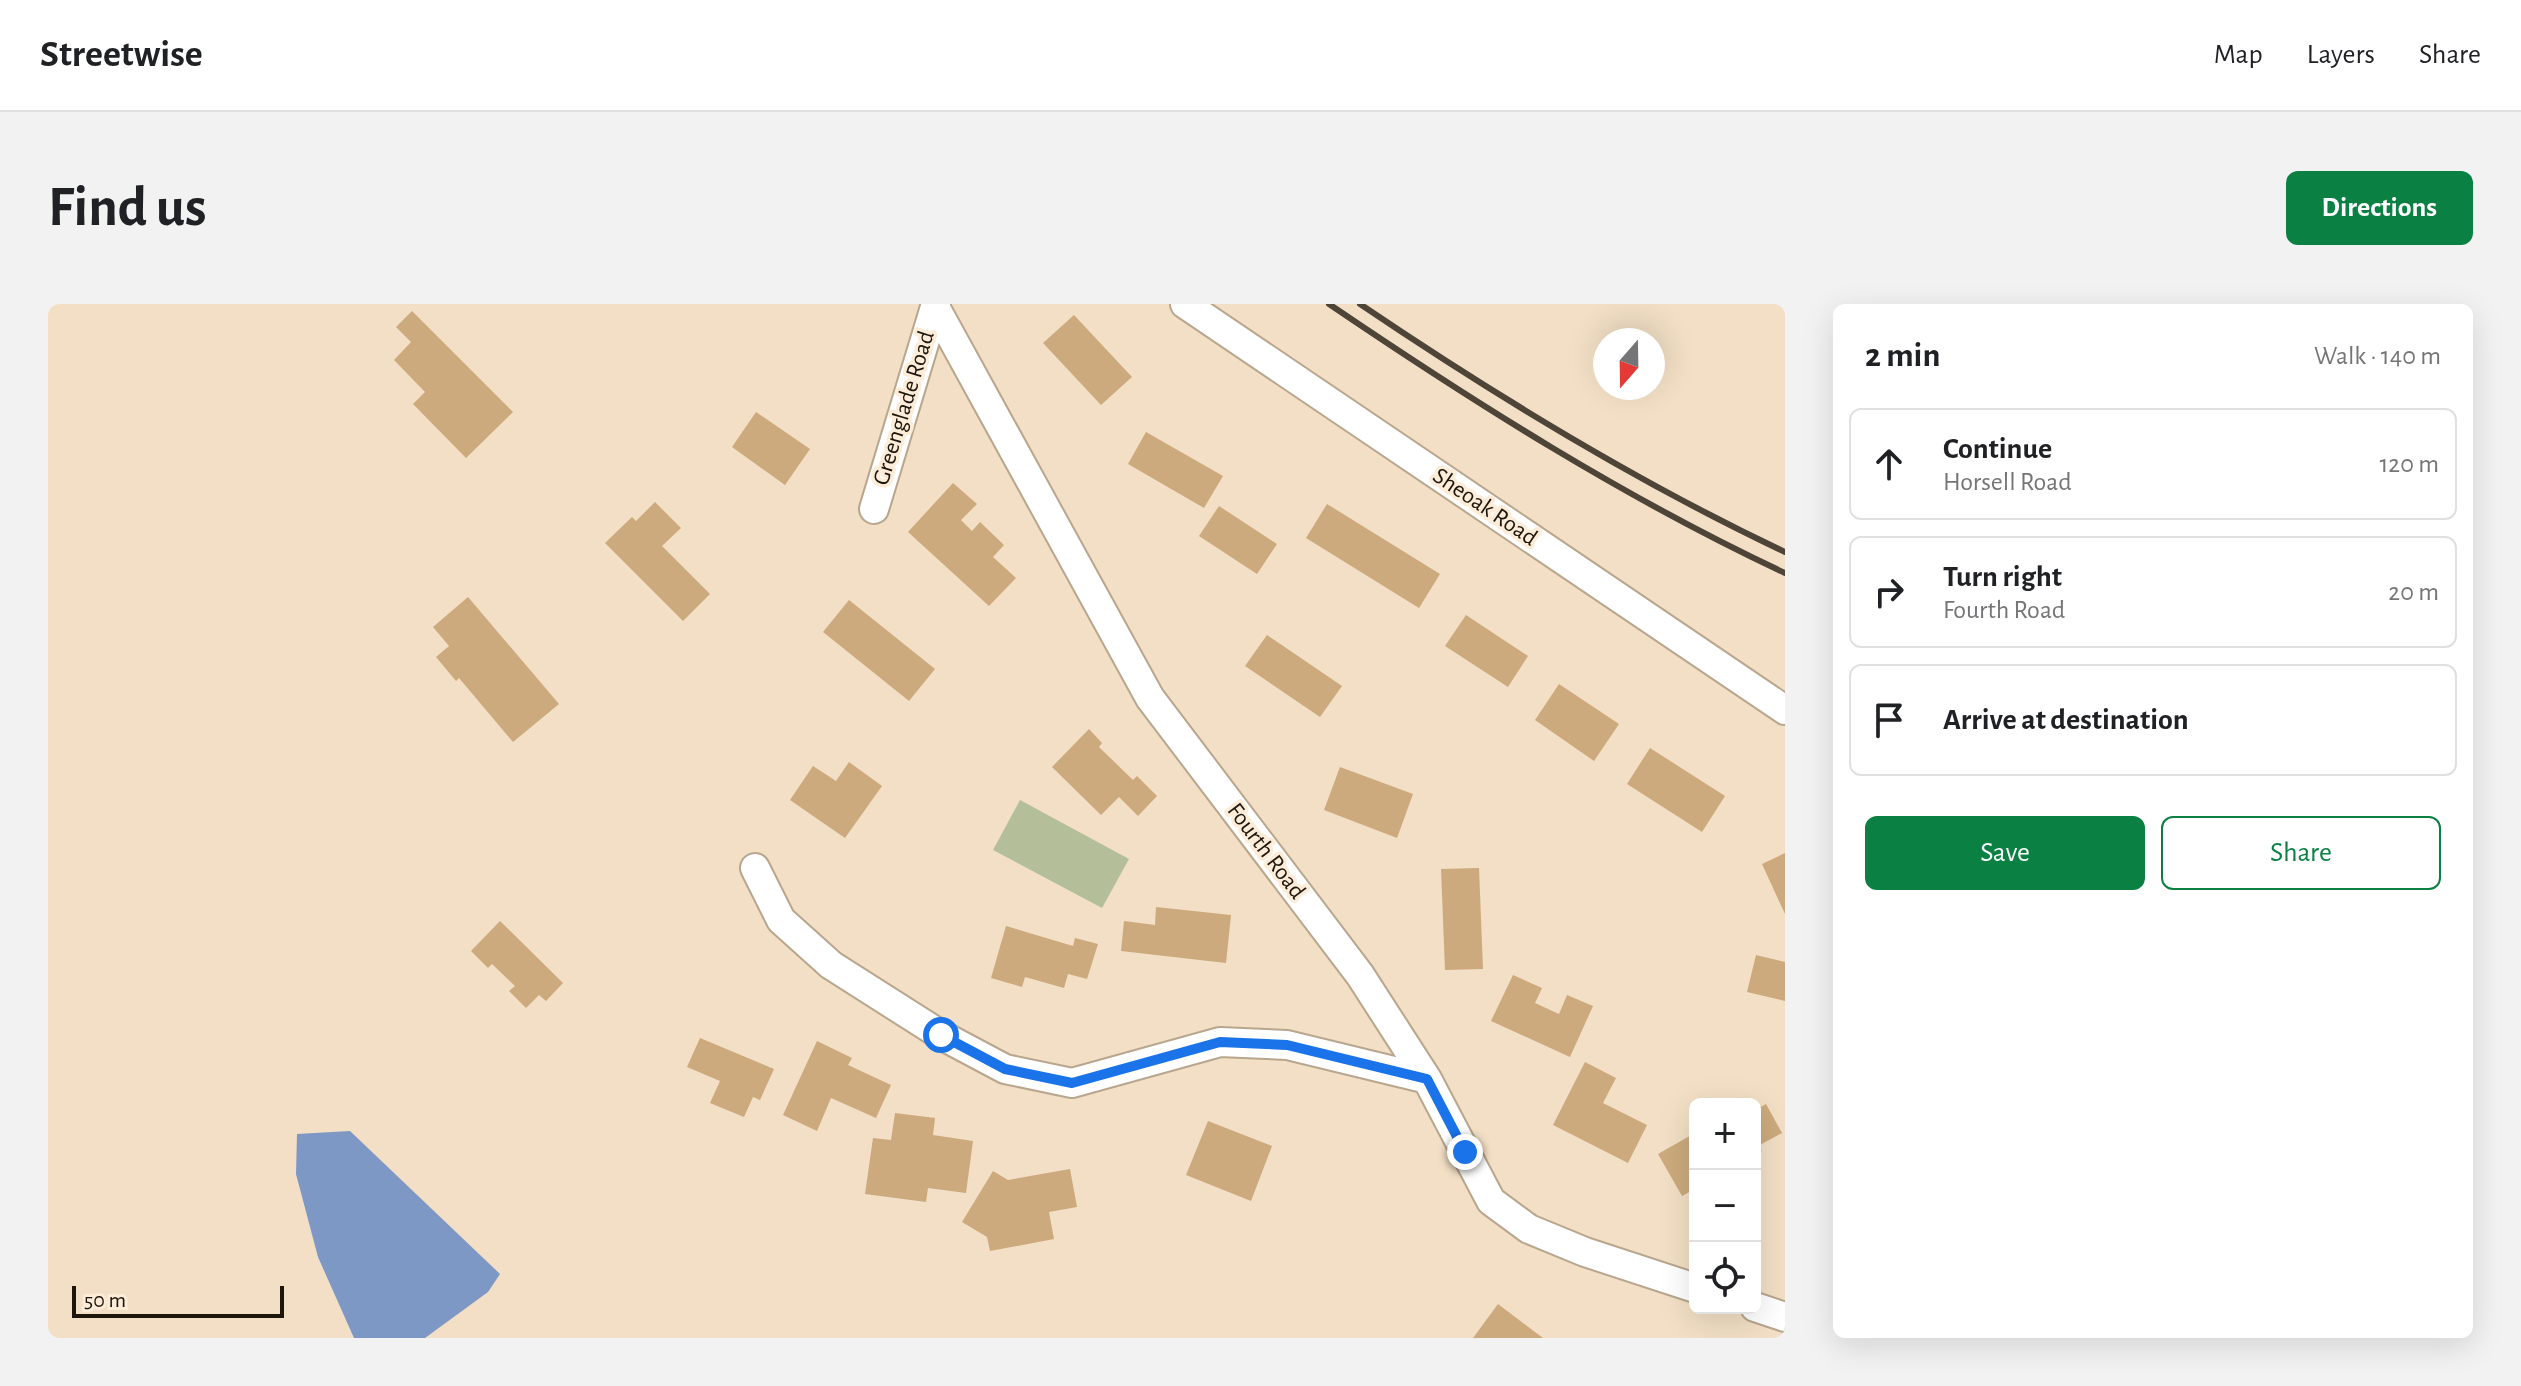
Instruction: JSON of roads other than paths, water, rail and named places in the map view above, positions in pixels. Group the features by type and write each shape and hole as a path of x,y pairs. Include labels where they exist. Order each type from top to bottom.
{"street":[{"name":"Sheoak Road","path":"1185,304 1785,710"},
{"name":"Greenglade Road","path":"874,509 935,306"},
{"name":"Fourth Road","path":"935,306 1150,698 1360,975 1427,1079 1491,1201 1529,1229 1585,1252 1689,1286"},
{"path":"755,868 781,920 831,965 941,1035 1005,1069 1072,1083 1220,1042 1287,1045 1427,1079"},
{"path":"1761,1309 1785,1317"}],"water":[{"path":"350,1131 500,1274 488,1292 425,1338 354,1338 318,1257 296,1174 297,1134"}],"railway":[{"path":"1329,304 1552,448 1667,513 1785,573"},
{"path":"1360,304 1463,372 1621,467 1785,552"}]}
